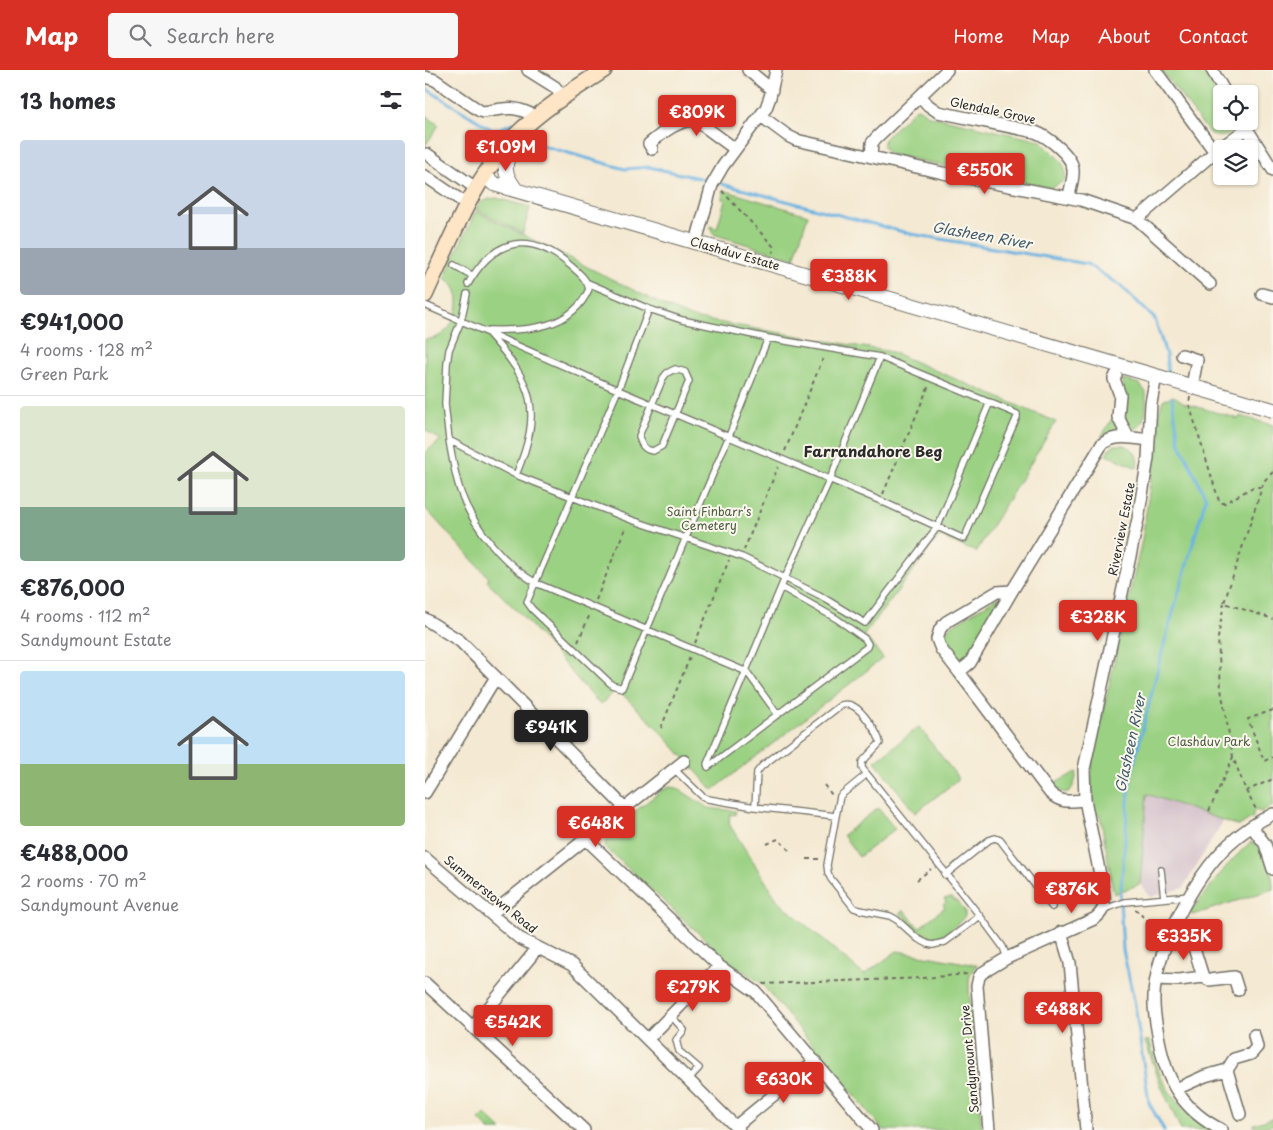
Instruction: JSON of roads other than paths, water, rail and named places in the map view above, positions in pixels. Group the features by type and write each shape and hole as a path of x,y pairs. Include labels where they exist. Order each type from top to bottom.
{"main road":[{"path":"425,295 429,275 468,204 511,140 536,117 604,70"}],"street":[{"path":"528,70 555,87 563,97"},
{"path":"748,70 772,90"},
{"path":"696,242 711,189 718,173 761,116 769,102 776,70"},
{"path":"871,157 872,143 876,138 947,70"},
{"path":"1155,70 1213,149"},
{"path":"1212,70 1221,85"},
{"path":"434,75 480,111 516,108 536,117"},
{"name":"Glendale Grove","path":"920,96 928,105 939,112 1035,132 1047,138 1063,152 1072,165 1073,171 1069,197"},
{"path":"761,116 796,140 966,178 1069,197 1137,219 1210,284"},
{"path":"652,148 649,144 653,141 684,120 691,119 697,121 735,149"},
{"path":"1228,140 1239,130"},
{"path":"1247,130 1273,170"},
{"path":"511,140 512,151 507,160 505,171 515,190"},
{"path":"427,154 481,183"},
{"path":"1137,219 1213,154"},
{"path":"425,176 468,204"},
{"name":"Clashduv Estate","path":"481,183 494,184 771,263 1273,410"},
{"path":"1182,355 1197,360 1192,386"},
{"path":"1115,375 1114,379 1120,395 1118,417 1128,437"},
{"name":"Riverview Estate","path":"1108,908 1085,800 1083,768 1138,520 1148,458 1151,403 1164,378"},
{"path":"959,672 970,663 1012,590 1102,444 1107,440 1128,437 1149,440"},
{"path":"1012,590 997,592 942,625 937,634 937,639 941,649 1050,793 1059,800 1085,800"},
{"path":"425,619 456,638 625,808"},
{"path":"425,793 496,677"},
{"path":"491,914 684,761"},
{"path":"1222,1130 1210,1124 1185,1102 1167,1075 1162,1057 1153,1002 1159,960 1167,940 1190,896 1208,867 1229,844 1271,815"},
{"path":"1252,827 1265,844 1273,869"},
{"path":"586,839 719,966 752,988 872,1130"},
{"name":"Summerstown Road","path":"425,858 519,938 572,965 738,1128"},
{"path":"1007,958 1093,919 1108,908"},
{"path":"1061,932 1070,963 1086,1130"},
{"path":"1191,938 1203,977"},
{"path":"473,1027 532,955 536,947"},
{"name":"Sandymount Drive","path":"989,1130 977,986 981,974 1007,958"},
{"path":"648,1038 719,966"},
{"path":"1156,980 1203,977 1209,980 1234,978 1239,990"},
{"path":"425,983 584,1130"},
{"path":"1176,1089 1205,1076 1227,1070 1234,1059 1251,1054 1257,1047 1253,1035"},
{"path":"738,1128 815,1061"},
{"path":"1227,1070 1240,1114"}],"lane":[{"path":"425,305 618,390 881,501 964,539 1017,417 1017,414 990,402 880,357 768,338 682,320 649,309 588,283 570,265 554,253 543,248 522,243 497,249 483,261 468,284"},
{"path":"454,265 473,276"},
{"path":"485,330 527,330 551,324 567,316 581,304 589,290 588,283"},
{"path":"467,294 461,321 449,350 445,377 445,404 449,440 461,494 470,514 486,537 513,567 536,583 747,672 778,715"},
{"path":"649,309 618,390 527,602 533,610 612,685 622,688 729,436 768,338"},
{"path":"485,330 515,365 524,380 531,401 531,430 516,475"},
{"path":"781,587 855,631 868,644 867,647 710,767 707,766 781,587 830,479 880,357"},
{"path":"675,369 688,376 689,381 675,413 662,446 653,451 647,450 642,446 639,436 652,404 667,373 675,369"},
{"path":"449,440 516,475 629,519 732,553 819,595 865,623 937,526 990,402"},
{"path":"755,807 757,772 762,766 841,705 847,704 857,708 880,738 880,743 877,747 861,762 862,768 945,875 980,916 1003,947 1007,958"},
{"path":"674,769 702,796 708,799 755,807 836,816"},
{"path":"867,774 840,796 828,859 828,873 831,879 854,908 890,916 918,939 928,944 945,942 980,916"},
{"path":"945,875 989,840 995,838 1000,840 1052,907"},
{"path":"1161,870 1164,898"},
{"path":"1108,908 1125,902 1190,896"},
{"path":"671,1016 684,1030 676,1040 679,1050 699,1068 689,1079"}],"waterway":[{"name":"Glasheen River","path":"425,88 494,131 513,123"},
{"path":"522,145 540,145 625,169 649,167 708,180"},
{"name":"Glasheen River","path":"722,184 911,234 1087,264 1121,286 1155,319 1166,355 1168,375"},
{"name":"Glasheen River","path":"1164,1130 1149,1103 1135,1005 1123,950 1120,900 1130,780 1164,644 1206,498 1179,442 1172,398"}],"district":[{"name":"Farrandahore Beg","path":"873,450"}],"park label":[{"name":"Saint Finbarr's Cemetery","path":"709,518"},
{"name":"Clashduv Park","path":"1209,741"}]}
